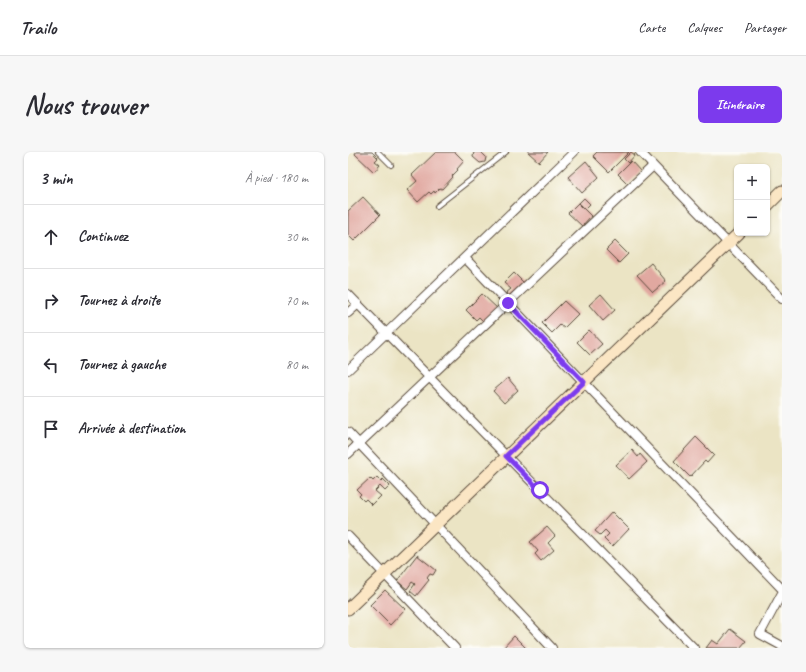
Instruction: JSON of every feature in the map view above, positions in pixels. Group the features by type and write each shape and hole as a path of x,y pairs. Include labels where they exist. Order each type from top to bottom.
{"street":[{"path":"348,370 574,152"},
{"path":"640,152 782,299"},
{"path":"348,454 653,166"},
{"path":"770,203 782,191"},
{"path":"348,609 736,236"},
{"path":"465,258 782,589"},
{"path":"348,294 694,648"},
{"path":"348,312 358,304"},
{"path":"348,432 552,648"},
{"path":"348,536 455,648"},
{"path":"782,593 760,634 782,646"}],"lane":[{"path":"378,152 391,166"},
{"path":"437,206 506,152"}],"building":[{"path":"356,152 372,152 378,158 375,161 380,165 374,172 355,154"},
{"path":"436,152 455,152 464,161 452,176 453,177 442,189 440,188 435,193 434,191 431,194 429,192 418,202 407,190 417,181 412,175"},
{"path":"474,152 481,152 486,157 485,162 480,163 473,157"},
{"path":"528,152 548,152 539,162"},
{"path":"597,152 629,152 609,172 593,156"},
{"path":"631,152 635,155 628,163 624,159"},
{"path":"586,161 599,177 582,193 568,177"},
{"path":"631,161 641,172 628,184 618,174"},
{"path":"363,197 380,215 354,241 348,235 348,211"},
{"path":"584,198 590,204 585,209 579,203"},
{"path":"578,203 591,216 582,226 568,213"},
{"path":"615,241 628,254 619,263 606,250"},
{"path":"651,263 666,281 653,292 637,275"},
{"path":"514,273 524,283 511,298 506,293 511,289 504,283"},
{"path":"482,294 499,310 486,324 479,317 476,320 466,310"},
{"path":"601,294 615,310 603,321 589,305"},
{"path":"564,301 578,314 564,328 560,325 552,333 542,323"},
{"path":"589,330 602,344 590,355 577,342"},
{"path":"508,378 518,390 504,403 493,391"},
{"path":"696,437 714,455 707,463 705,461 690,477 674,461"},
{"path":"632,450 638,457 640,454 647,462 629,479 616,465"},
{"path":"377,477 381,481 383,479 390,486 385,491 380,486 375,491 381,496 372,505 366,499 364,501 359,496 361,494 357,490 370,478 373,481"},
{"path":"612,512 629,529 612,547 604,539 609,534 605,530 600,535 595,531"},
{"path":"547,527 555,536 548,543 554,550 541,561 535,554 538,551 530,542"},
{"path":"417,555 436,570 433,575 430,574 427,578 429,580 416,596 410,591 415,584 412,582 407,589 397,581"},
{"path":"385,590 405,609 390,625 370,605"},
{"path":"730,629 746,641 740,648 706,648 712,640 718,644"},
{"path":"514,636 526,648 503,648"}],"route":[{"path":"508,303 584,382 506,456 540,490"}]}
